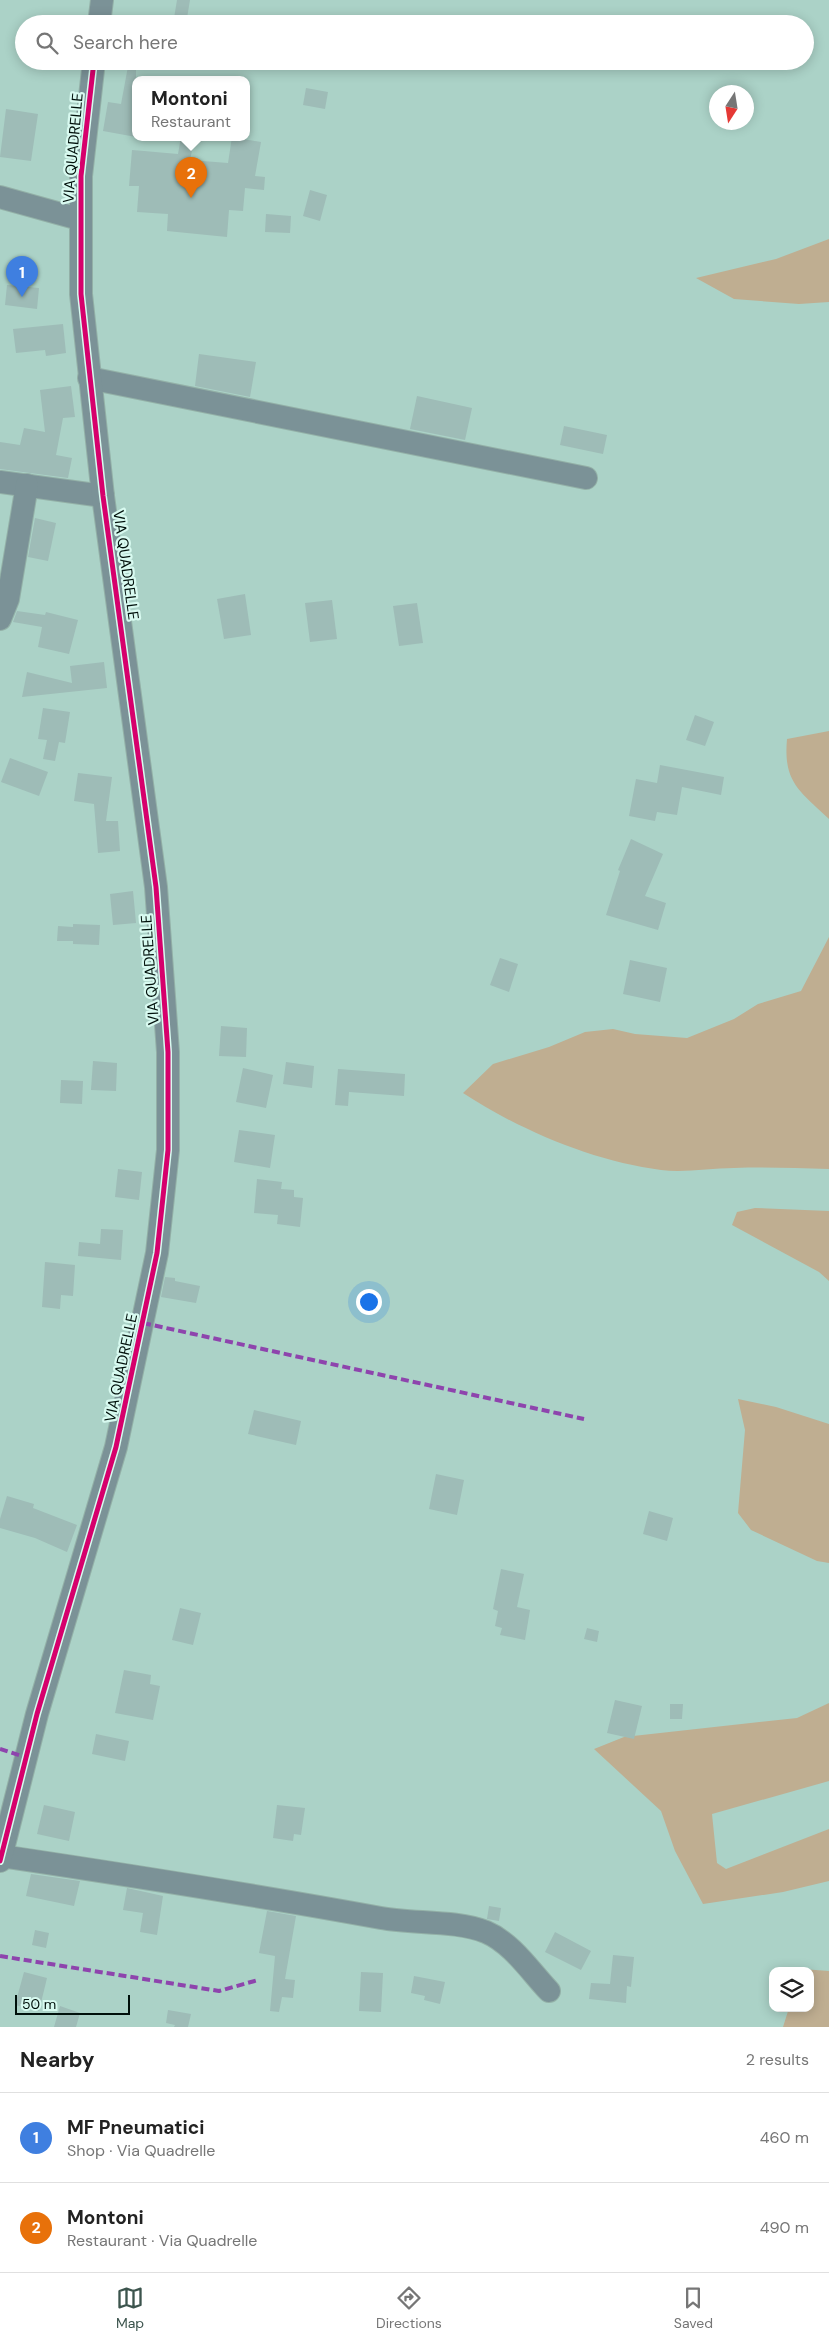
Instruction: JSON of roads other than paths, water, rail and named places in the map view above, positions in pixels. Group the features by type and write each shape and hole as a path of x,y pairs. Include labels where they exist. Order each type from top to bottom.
{"street":[{"path":"100,15 102,0"},
{"name":"VIA QUADRELLE","path":"1,1859 37,1714 116,1447 157,1253 167,1160 168,1052 156,887 103,496 80,294 79,219 82,160 93,70"},
{"path":"0,197 79,219"},
{"path":"89,378 586,478"},
{"path":"0,482 103,496"},
{"path":"0,619 8,600 26,485"},
{"path":"1,1859 248,1894 385,1919 481,1930 496,1937 509,1947 549,1991"}],"place":[{"name":"Montoni","path":"191,198"},
{"name":"MF Pneumatici","path":"22,297"}]}
